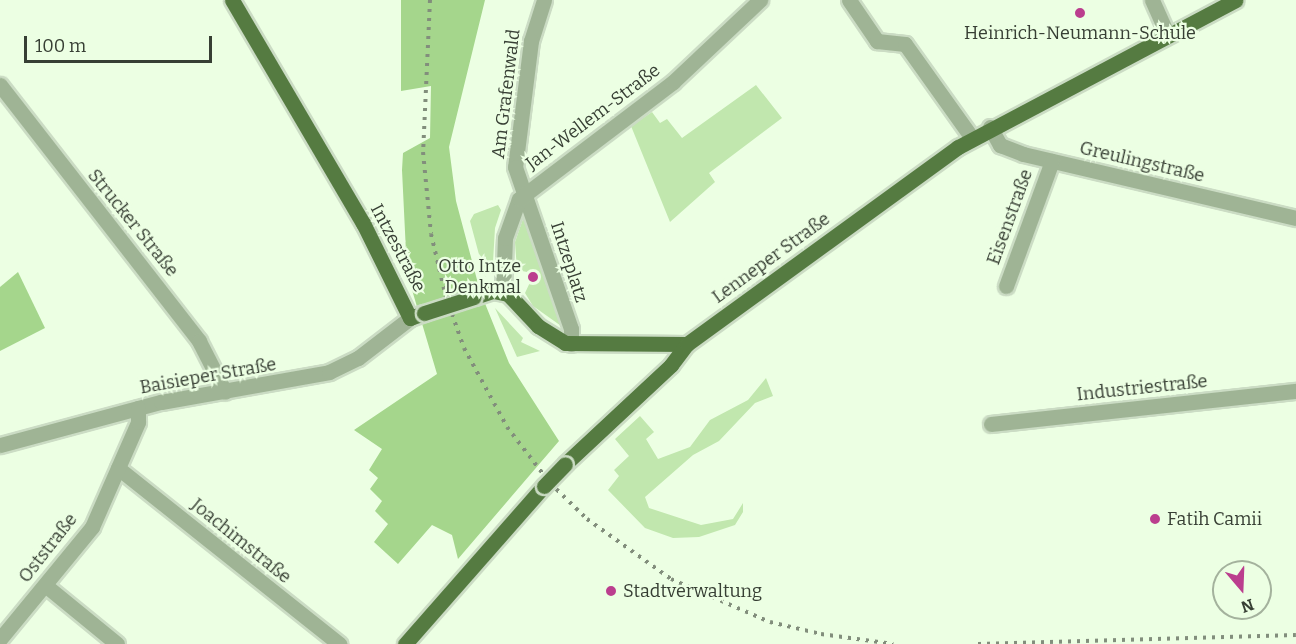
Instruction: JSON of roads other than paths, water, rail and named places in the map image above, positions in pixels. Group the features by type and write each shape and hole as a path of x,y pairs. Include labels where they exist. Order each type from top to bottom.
{"main road":[{"name":"Intzestraße","path":"232,0 417,315 474,297 503,292"},
{"name":"Lenneper Straße","path":"405,644 544,486 671,365 687,344 972,138 1167,34 1236,0"},
{"path":"503,292 548,334 571,344 687,344"}],"street":[{"name":"Am Grafenwald","path":"524,193 514,155 534,24 544,0"},
{"name":"Jan-Wellem-Straße","path":"503,292 507,229 524,193 673,82 760,0"},
{"path":"849,0 877,41 905,44 972,138"},
{"path":"1152,0 1167,34"},
{"name":"Strucker Straße","path":"0,85 192,331 215,366 225,392"},
{"name":"Greulingstraße","path":"990,127 1000,145 1009,150 1296,218"},
{"name":"Eisenstraße","path":"1006,286 1052,161"},
{"name":"Intzeplatz","path":"524,193 571,330 571,344"},
{"name":"Baisieper Straße","path":"0,445 138,408 338,369 417,315"},
{"name":"Industriestraße","path":"992,424 1296,391"},
{"name":"Oststraße","path":"0,639 92,527 138,422 138,408"},
{"name":"Joachimstraße","path":"118,468 339,644"},
{"path":"45,585 117,644"}],"railway":[{"path":"430,0 423,152 431,234 446,297 464,348 507,427 550,483 587,519 671,579 770,622 821,634 893,644"},
{"path":"978,644 1296,635"}],"place":[{"name":"Heinrich-Neumann-Schule","path":"1080,13"},
{"name":"Otto Intze Denkmal","path":"533,277"},
{"name":"Fatih Camii","path":"1155,519"},
{"name":"Stadtverwaltung","path":"611,591"}]}
